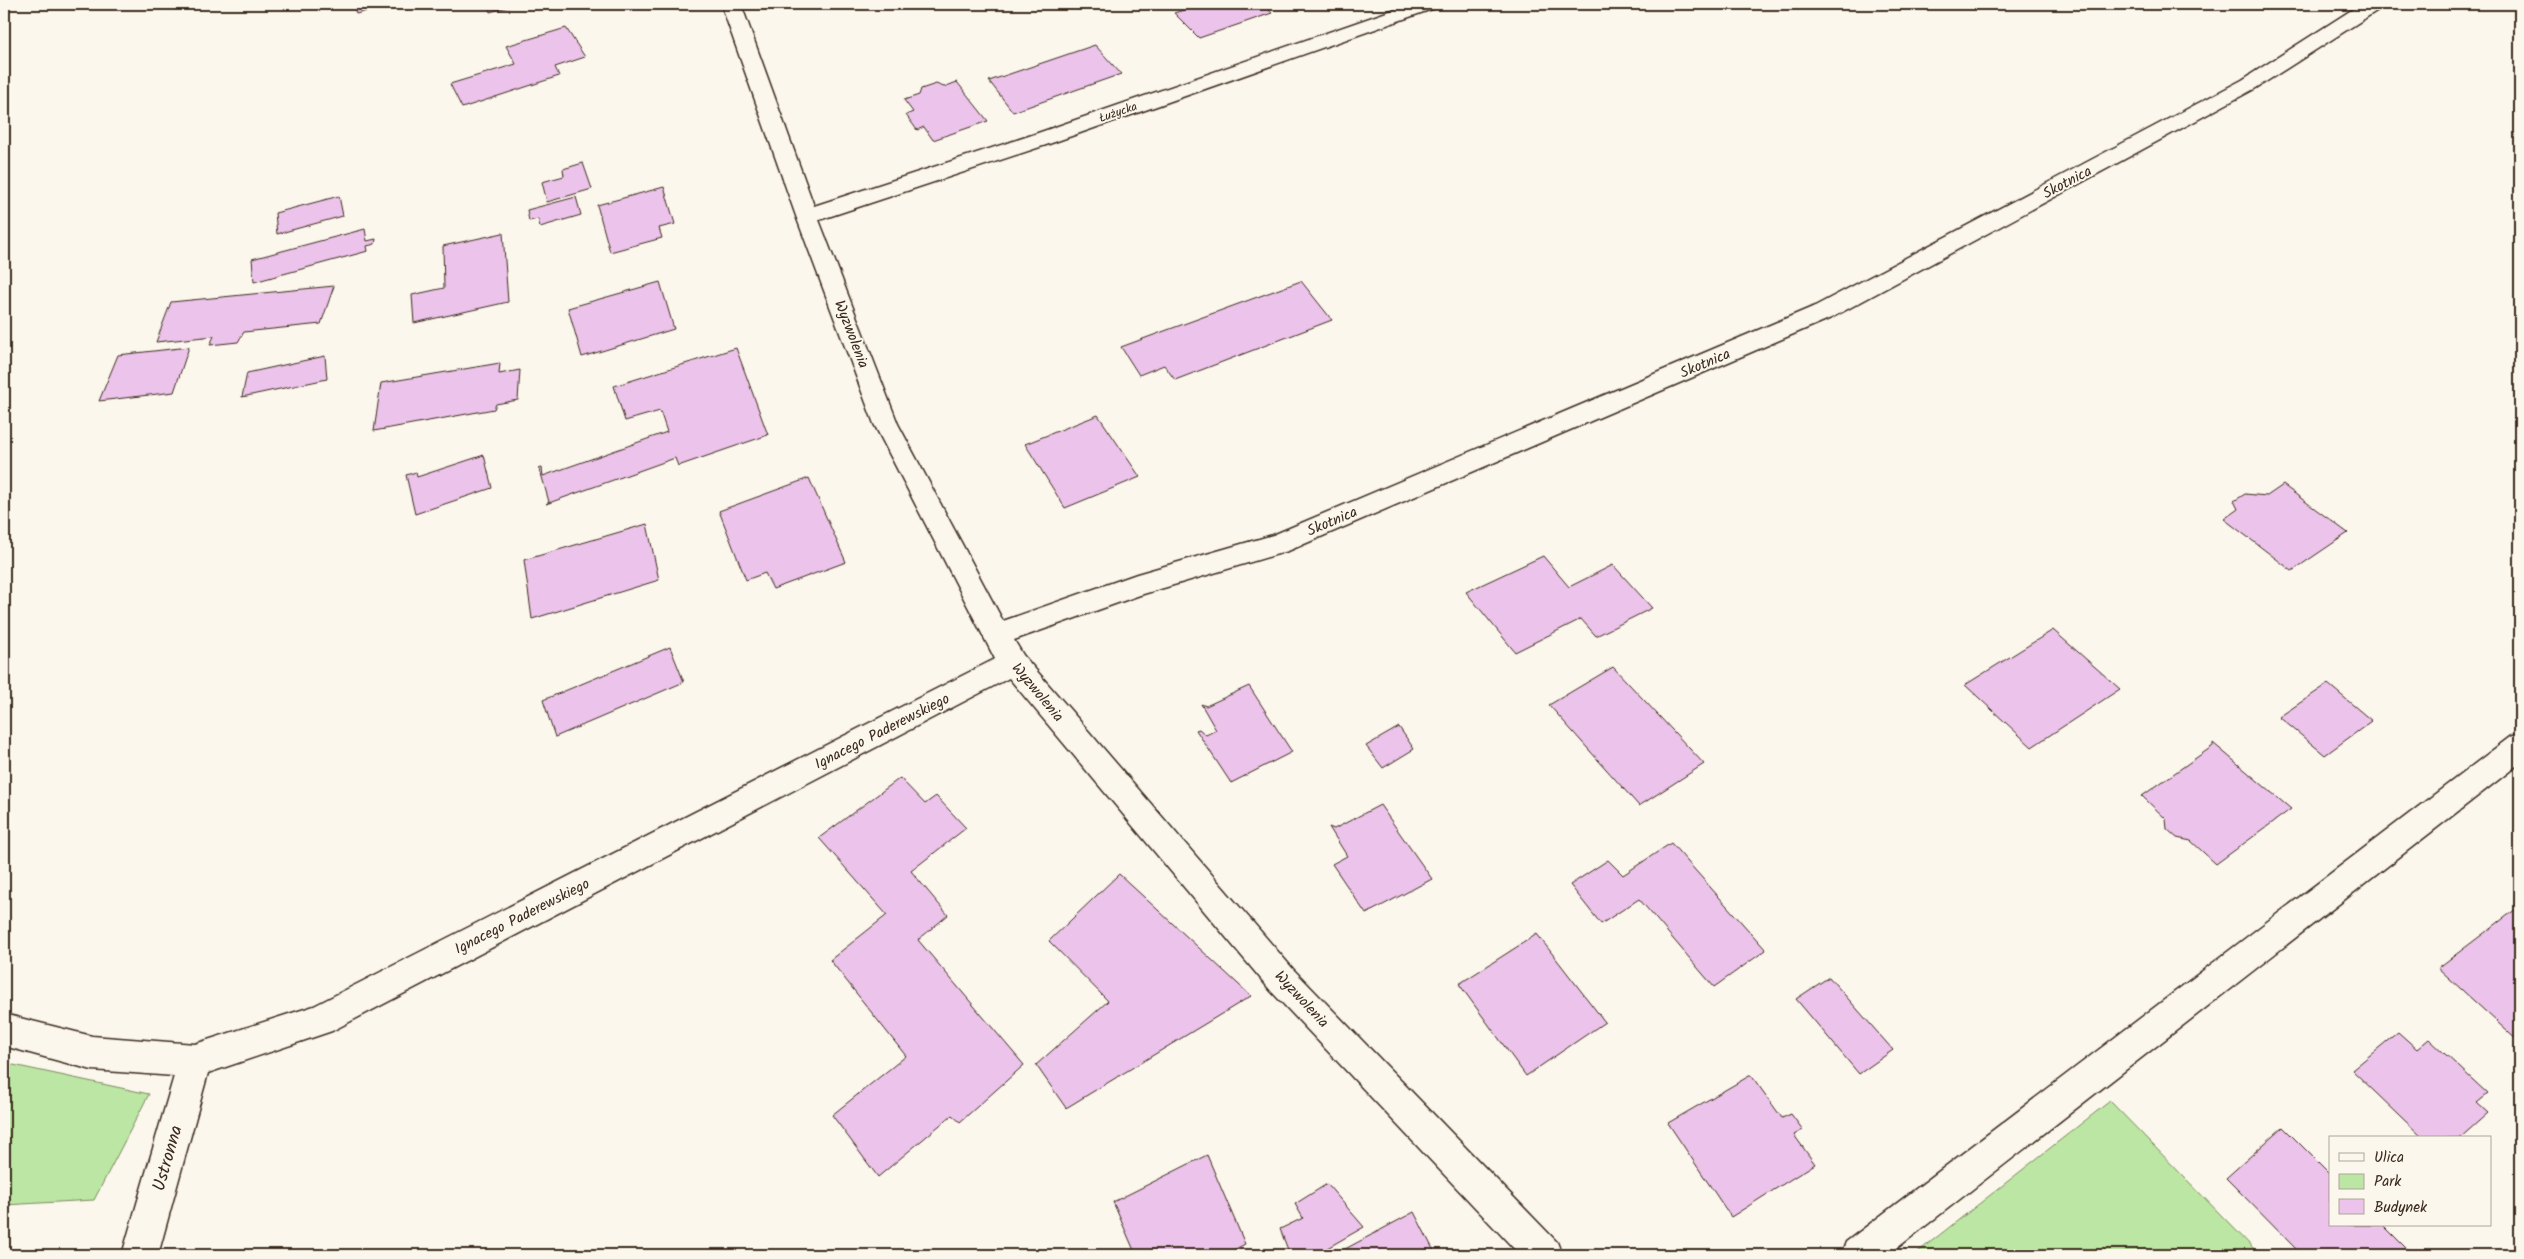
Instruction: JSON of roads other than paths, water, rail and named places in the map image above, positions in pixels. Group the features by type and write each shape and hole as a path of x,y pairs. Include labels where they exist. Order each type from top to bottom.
{"street":[{"name":"Wyzwolenia","path":"731,4 807,216 886,424 996,635 1013,663 1282,980 1544,1255"},
{"name":"Łużycka","path":"807,216 1039,140 1428,4"},
{"name":"Skotnica","path":"996,635 1137,585 1279,544 1823,312 2249,84 2374,4"},
{"name":"Ignacego Paderewskiego","path":"4,1030 92,1053 195,1061 320,1020 1013,663"},
{"path":"1859,1255 2520,746"},
{"name":"Ustronna","path":"140,1255 195,1061"}]}
